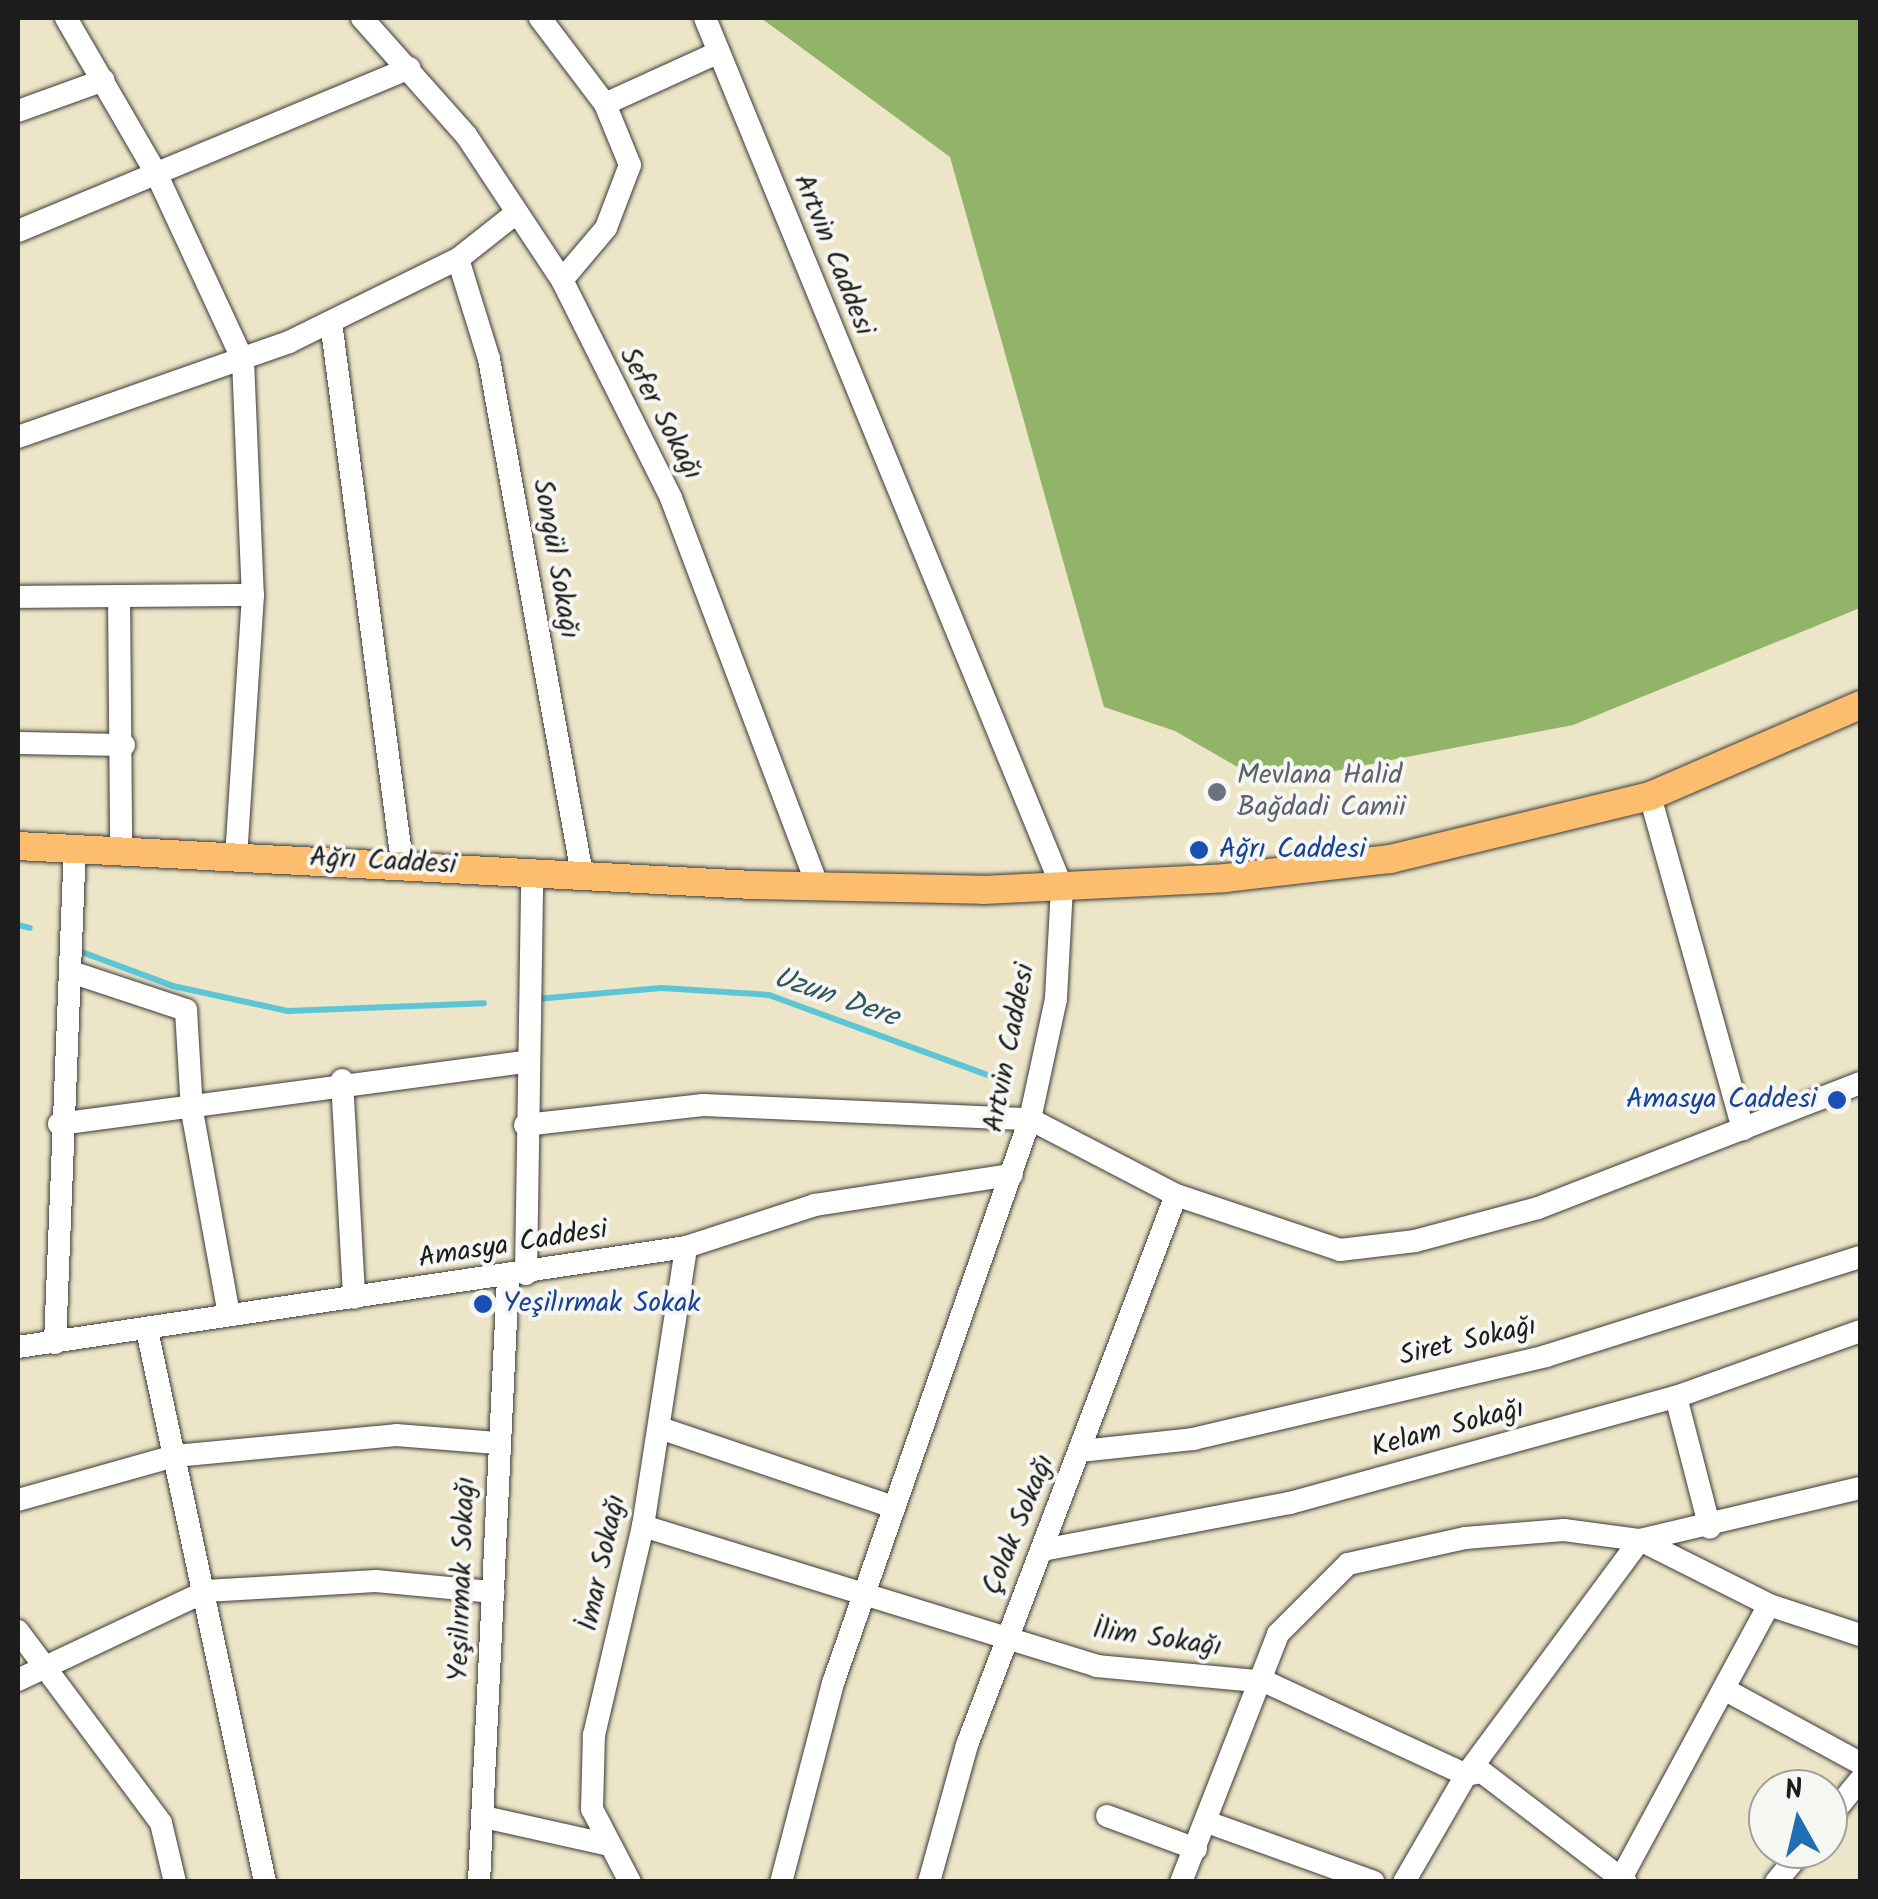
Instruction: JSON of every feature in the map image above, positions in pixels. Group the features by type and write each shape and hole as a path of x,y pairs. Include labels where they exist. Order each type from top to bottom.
{"main road":[{"name":"Ağrı Caddesi","path":"18,846 402,862 818,886 1062,887 1390,859 1650,796 1860,706"}],"street":[{"path":"66,18 157,176 243,360 254,595 236,855"},
{"name":"Sefer Sokağı","path":"362,18 409,68 562,280 671,498 818,886"},
{"path":"540,18 605,104 630,165 606,228 562,280"},
{"name":"Artvin Caddesi","path":"704,18 1062,887 1056,999 1030,1119 863,1595 781,1882"},
{"path":"605,104 717,53"},
{"path":"18,231 409,68"},
{"path":"18,111 104,80"},
{"path":"18,437 243,360 331,322 458,259 515,214"},
{"name":"Songül Sokağı","path":"458,259 489,359 582,874"},
{"path":"331,322 402,862"},
{"path":"18,597 254,595"},
{"path":"119,596 124,746 122,850"},
{"path":"18,743 124,746"},
{"path":"1650,796 1743,1128"},
{"path":"55,1344 59,1124 74,973 75,848"},
{"name":"Yeşilırmak Sokağı","path":"479,1882 497,1442 517,1276 525,1125 532,870"},
{"path":"74,973 186,1010 192,1110 228,1310"},
{"path":"59,1124 192,1110 342,1080 524,1062"},
{"path":"342,1080 354,1298"},
{"path":"525,1125 703,1106 1030,1119 1176,1195 1340,1250 1538,1208 1860,1083"},
{"name":"Amasya Caddesi","path":"18,1347 147,1330 228,1310 517,1276 686,1248 815,1205 1012,1175"},
{"name":"Çolak Sokağı","path":"929,1882 1008,1632 1043,1550 1176,1195"},
{"name":"İmar Sokağı","path":"630,1882 605,1844 592,1810 594,1735 643,1526 686,1248"},
{"name":"Siret Sokağı","path":"1081,1450 1193,1439 1546,1356 1860,1257"},
{"path":"147,1330 266,1882"},
{"name":"Kelam Sokağı","path":"1043,1550 1290,1503 1676,1397 1860,1331"},
{"path":"1676,1397 1710,1528"},
{"path":"660,1428 894,1507"},
{"path":"18,1500 175,1456 396,1435 497,1442"},
{"path":"1181,1882 1266,1682 1278,1634 1348,1564 1465,1538 1564,1530 1640,1540 1710,1528 1860,1488"},
{"name":"İlim Sokağı","path":"643,1526 863,1595 1008,1632 1096,1666 1266,1682 1466,1775 1482,1772 1622,1880"},
{"path":"1640,1540 1769,1605 1860,1635"},
{"path":"1404,1882 1466,1775 1640,1540"},
{"path":"18,1680 206,1591 376,1581 493,1592"},
{"path":"1622,1880 1769,1605"},
{"path":"18,1632 161,1822 175,1882"},
{"path":"1724,1688 1860,1763"},
{"path":"1107,1816 1196,1848"},
{"path":"484,1817 605,1844"},
{"path":"1206,1822 1374,1882"}],"green space":[{"path":"761,18 1860,18 1860,608 1573,725 1267,784 1175,731 1104,707 950,157"}],"waterway":[{"name":"Uzun Dere","path":"18,925 30,928"},
{"name":"Uzun Dere","path":"79,951 173,986 288,1011 484,1003"},
{"name":"Uzun Dere","path":"536,999 662,988 769,995 998,1079"}],"place":[{"name":"Mevlana Halid Bağdadi Camii","path":"1217,792"},
{"name":"Ağrı Caddesi","path":"1199,850"},
{"name":"Amasya Caddesi","path":"1837,1100"},
{"name":"Yeşilırmak Sokak","path":"483,1304"}]}
